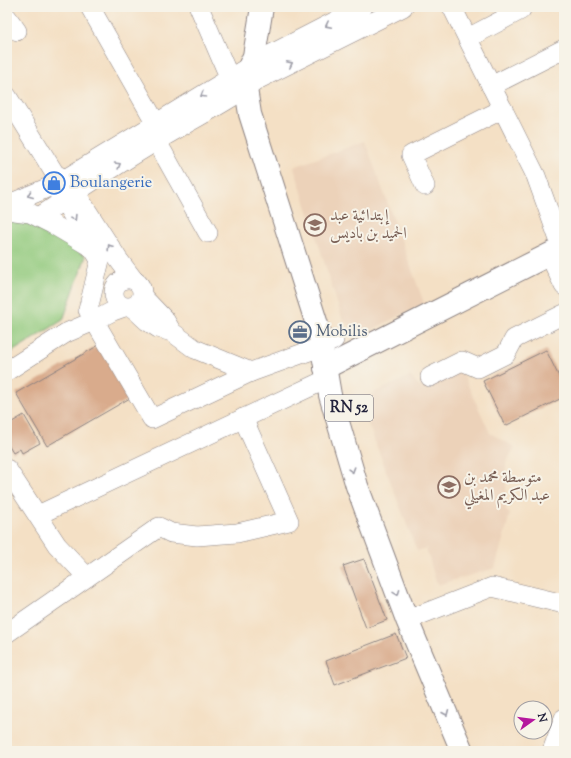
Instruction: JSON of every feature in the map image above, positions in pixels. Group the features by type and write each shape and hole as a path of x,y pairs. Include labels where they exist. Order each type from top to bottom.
{"main road":[{"name":"RN 52","path":"262,7 249,72 259,94 260,108 331,325 329,359 371,482 414,617 462,751"},
{"path":"329,359 558,250"},
{"name":"RN 52","path":"414,617 478,751"}],"street":[{"path":"199,7 249,72"},
{"path":"249,72 403,7"},
{"path":"452,7 536,176 558,250 564,286"},
{"path":"93,8 208,233"},
{"path":"7,205 62,186 98,177 156,132 249,72 351,10"},
{"path":"468,38 520,10"},
{"path":"492,86 564,49"},
{"path":"7,96 62,186 96,254 91,315 152,419 251,372 329,359"},
{"path":"425,186 411,155 503,108"},
{"path":"38,217 62,186"},
{"path":"62,186 118,259 122,283 114,295 118,302 133,303 147,321 158,328 172,332 195,349 251,372"},
{"path":"7,210 30,214 52,224 96,254 122,283"},
{"path":"7,371 91,315 122,283 139,282 142,289 133,303 113,311 91,315"},
{"path":"430,377 462,361 478,368 506,354 514,339 564,314"},
{"path":"38,515 244,418 329,359"},
{"path":"7,633 159,527 171,533 197,536 237,533 289,521 244,418"},
{"path":"7,469 57,545 87,577"},
{"path":"414,617 492,587 564,604"},
{"path":"552,751 564,718"}],"shaded area":[{"path":"365,141 424,303 370,331 363,332 353,329 342,318 294,167"},
{"name":"متوسطة محمد بن عبد الكريم المغيلي","path":"460,368 490,433 515,447 506,463 506,511 510,514 495,568 437,585 426,548 417,551 359,400 410,376 420,387"}],"green space":[{"path":"7,220 36,225 86,256 63,320 7,355"}],"building":[{"path":"99,345 130,398 47,446 16,393"},
{"path":"546,350 564,387 564,397 505,426 483,381"},
{"path":"24,415 40,443 22,453 20,449 13,453 7,443 7,425"},
{"path":"364,559 387,620 366,628 343,566"},
{"path":"396,634 406,658 335,685 326,661"}],"place":[{"name":"Boulangerie","path":"54,183"},
{"name":"إبتدائية عبد الحميد بن باديس","path":"315,225"},
{"name":"Mobilis","path":"300,332"},
{"name":"متوسطة محمد بن عبد الكريم المغيلي","path":"449,487"}]}
